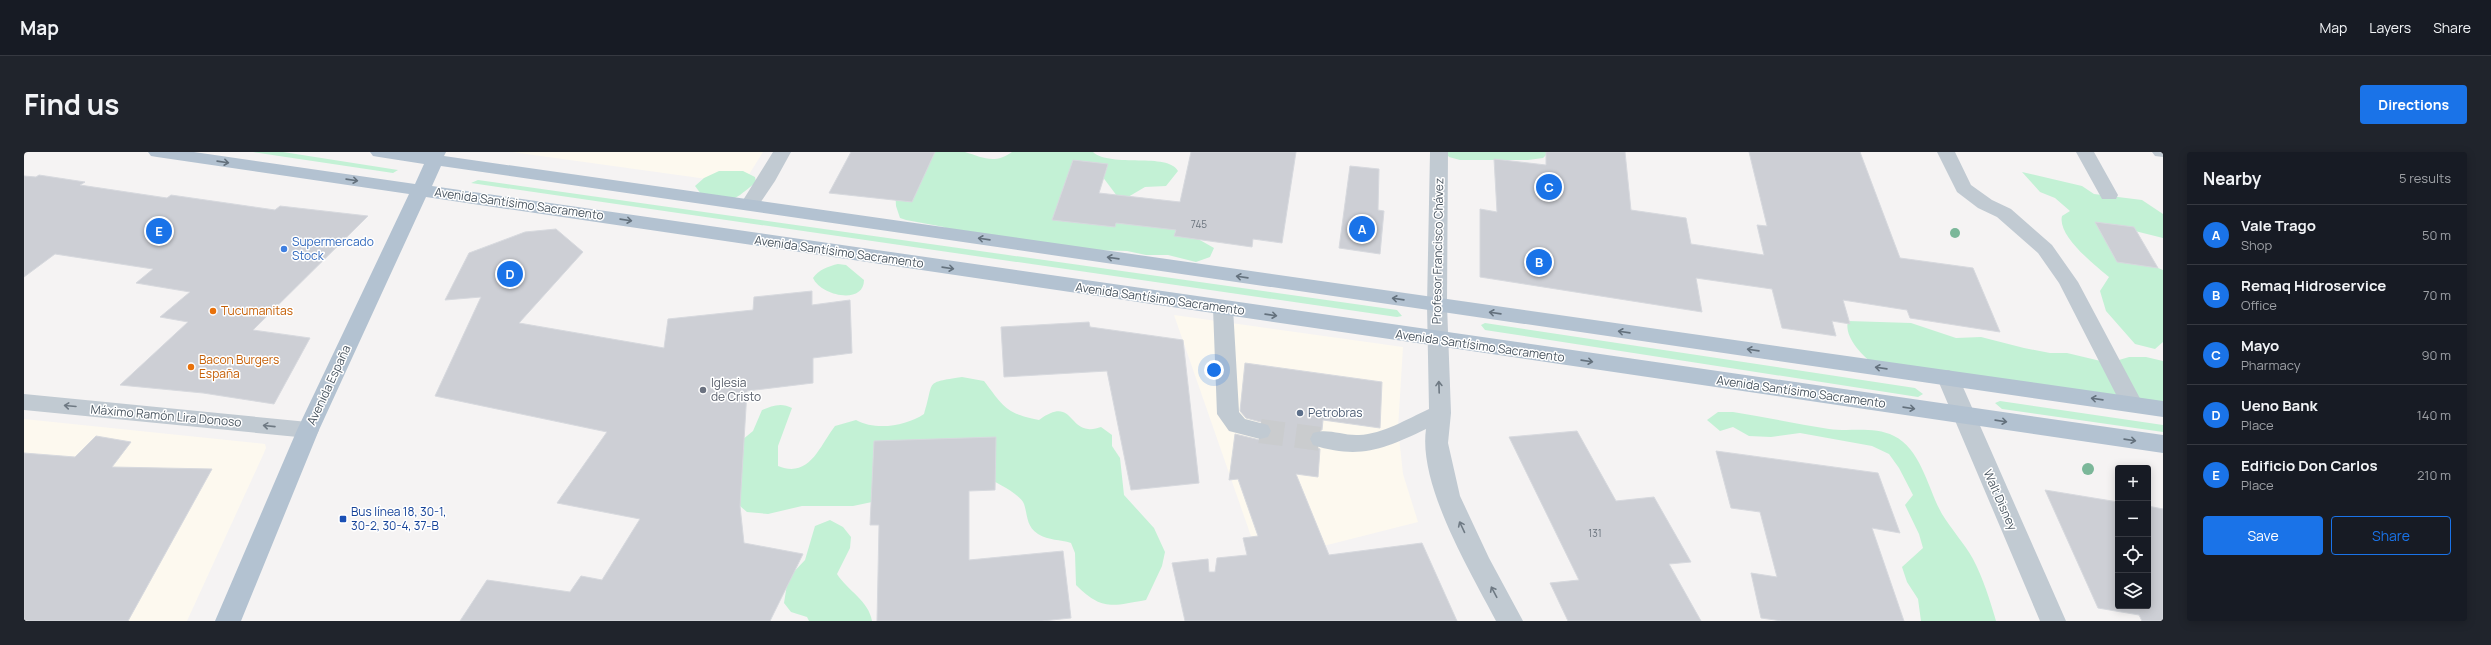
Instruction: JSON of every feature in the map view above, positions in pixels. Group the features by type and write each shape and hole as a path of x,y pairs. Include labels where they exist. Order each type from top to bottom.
{"main road":[{"name":"Avenida Santísimo Sacramento","path":"157,152 2163,444"},
{"path":"379,152 436,156 749,205 2163,409"},
{"name":"Avenida España","path":"228,621 308,430 436,156"}],"street":[{"path":"749,205 766,181 782,152"},
{"name":"Profesor Francisco Chávez","path":"1439,152 1437,339 1440,413 1436,443 1448,496 1478,562 1510,621"},
{"path":"1946,152 1963,188 1985,204 2004,213 2044,249 2068,282 2132,404"},
{"path":"2085,152 2109,195"},
{"path":"1222,308 1228,414 1237,425 1260,431"},
{"name":"Walt Disney","path":"1948,378 1962,415 2053,621"},
{"name":"Máximo Ramón Lira Donoso","path":"24,402 308,430"},
{"path":"1321,439 1358,444 1380,441 1440,413"}],"shaded area":[{"path":"512,152 763,152 743,184"},
{"path":"1174,315 1403,347 1398,428 1403,474 1418,522 1260,562"},
{"path":"24,419 265,444 266,448 263,455 187,621 24,621"}],"green space":[{"path":"253,152 283,152 398,170 393,173"},
{"path":"924,152 965,152 983,158 994,159 1006,156 1012,152 1093,152 1101,157 1112,159 1163,162 1172,165 1178,171 1166,186 1145,187 1128,197 1117,196 1102,176 1070,180 1136,215 1191,235 1214,248 1210,257 1196,262 1168,255 1146,255 1127,251 1098,250 959,237 944,227 900,218 896,206 895,188"},
{"path":"1445,152 1549,152 1543,158 1528,160 1460,160 1449,157"},
{"path":"719,171 743,171 755,177 756,182 733,199 722,200 704,198 695,186 704,178"},
{"path":"2022,172 2082,186 2094,194 2142,200 2163,214 2163,238 2107,224 2116,251 2163,270 2163,342 2155,349 2135,344 2106,311 2100,291 2109,277 2079,250 2065,232 2062,224 2062,216 2070,211 2055,198 2040,192"},
{"path":"478,180 1397,310 1402,316 1397,317 471,183"},
{"path":"838,264 846,265 864,280 862,288 857,293 842,295 833,293 817,284 813,278 824,269"},
{"path":"1848,321 1911,323 1956,338 1981,337 2024,348 2050,353 2067,353 2109,363 2129,357 2146,357 2163,361 2163,406 1871,362 1854,344 1848,332"},
{"path":"1485,323 1915,388 1923,394 1918,397 1485,330 1481,325"},
{"path":"962,377 984,381 1006,408 1019,415 1039,420 1057,411 1063,412 1081,427 1091,429 1101,427 1112,435 1112,446 1120,458 1124,495 1154,528 1165,552 1162,566 1146,600 1116,605 1101,603 1085,593 1076,585 1075,553 1071,543 1046,538 1034,531 1029,524 1022,500 1007,489 986,478 853,506 802,506 768,514 747,512 727,495 736,445 753,431 762,410 780,405 792,408 778,446 778,466 789,469 798,468 813,458 835,426 856,420 882,426 891,426 909,422 924,414 932,385 936,382"},
{"path":"2000,401 2163,425 2163,432 2002,409 1995,403"},
{"path":"1718,412 1733,412 1837,430 1878,431 1894,436 1903,442 1911,450 1923,470 1942,514 1973,559 1986,589 1996,621 1921,621 1918,599 1907,582 1902,567 1923,548 1919,534 1905,505 1913,495 1899,468 1889,454 1872,446 1800,433 1771,437 1749,436 1733,427 1720,431 1707,420"},
{"path":"830,520 843,527 851,537 850,548 837,574 867,607 872,621 809,621 807,617 791,612 784,603 788,578 805,560 815,526"}],"building":[{"path":"851,152 935,152 912,202 829,193"},
{"path":"1191,152 1296,152 1282,243 1253,239 1252,247 1174,236 1176,230 1116,223 1115,227 1052,220 1073,160 1108,164 1099,193 1180,202"},
{"path":"1546,152 1625,152 1631,210 1686,218 1691,244 1764,255 1757,225 1767,226 1749,152 1860,152 1900,258 1973,268 2000,332 1910,318 1907,310 1843,300 1850,324 1832,321 1836,336 1782,328 1772,289 1696,278 1702,312 1480,277 1480,209 1497,212 1494,159 1546,165"},
{"path":"1350,166 1379,169 1378,210 1384,211 1380,254 1339,248"},
{"path":"39,175 85,182 80,185 167,198 171,195 275,210 280,206 368,216 253,330 310,338 274,404 203,393 120,385 188,322 160,317 190,292 136,283 153,269 55,254 24,277 24,176 36,177"},
{"path":"2095,222 2134,227 2158,268 2117,262"},
{"path":"556,229 583,252 519,323 664,348 668,319 753,310 754,297 812,291 812,305 850,300 852,353 813,358 813,383 747,391 740,506 744,543 803,554 770,621 460,621 487,580 570,592 581,576 602,580 640,519 557,503 607,432 435,396 481,297 445,300 469,253 525,232"},
{"path":"1089,322 1090,327 1183,340 1199,483 1131,490 1107,371 1004,377 1001,327"},
{"path":"1245,363 1382,382 1380,428 1323,420 1322,430 1313,432 1309,438 1312,446 1320,449 1318,477 1296,474 1329,555 1422,543 1457,621 1185,621 1172,563 1208,559 1209,572 1215,572 1217,558 1247,555 1243,538 1258,536 1238,479 1229,480 1235,434 1260,440 1268,438 1272,432 1268,424 1246,418 1240,411"},
{"path":"1577,431 1616,501 1654,497 1691,562 1669,564 1701,621 1568,621 1550,583 1579,580 1509,437"},
{"path":"96,436 131,442 112,467 212,469 128,621 24,621 24,453 75,457"},
{"path":"996,437 995,490 969,491 969,560 1063,551 1071,618 1042,621 877,621 879,525 870,525 874,441"},
{"path":"1716,451 1878,473 1900,533 1872,528 1904,621 1782,621 1761,618 1751,573 1777,577 1760,512 1731,508"},
{"path":"2045,490 2115,502 2115,609 2151,609 2151,507 2163,509 2163,621 2142,621 2139,615 2098,608"}],"tunnel":[{"path":"1260,431 1321,439"}],"place":[{"name":"Mayo","path":"1549,187"},
{"name":"Vale Trago","path":"1362,229"},
{"name":"Edificio Don Carlos","path":"159,231"},
{"name":"Supermercado Stock","path":"284,249"},
{"name":"Remaq Hidroservice","path":"1539,262"},
{"name":"Ueno Bank","path":"510,274"},
{"name":"Tucumanitas","path":"213,311"},
{"name":"Bacon Burgers España","path":"191,367"},
{"name":"Iglesia de Cristo","path":"703,390"},
{"name":"Petrobras","path":"1300,413"},
{"name":"Bus línea 18, 30-1, 30-2, 30-4, 37-B","path":"343,519"}]}
